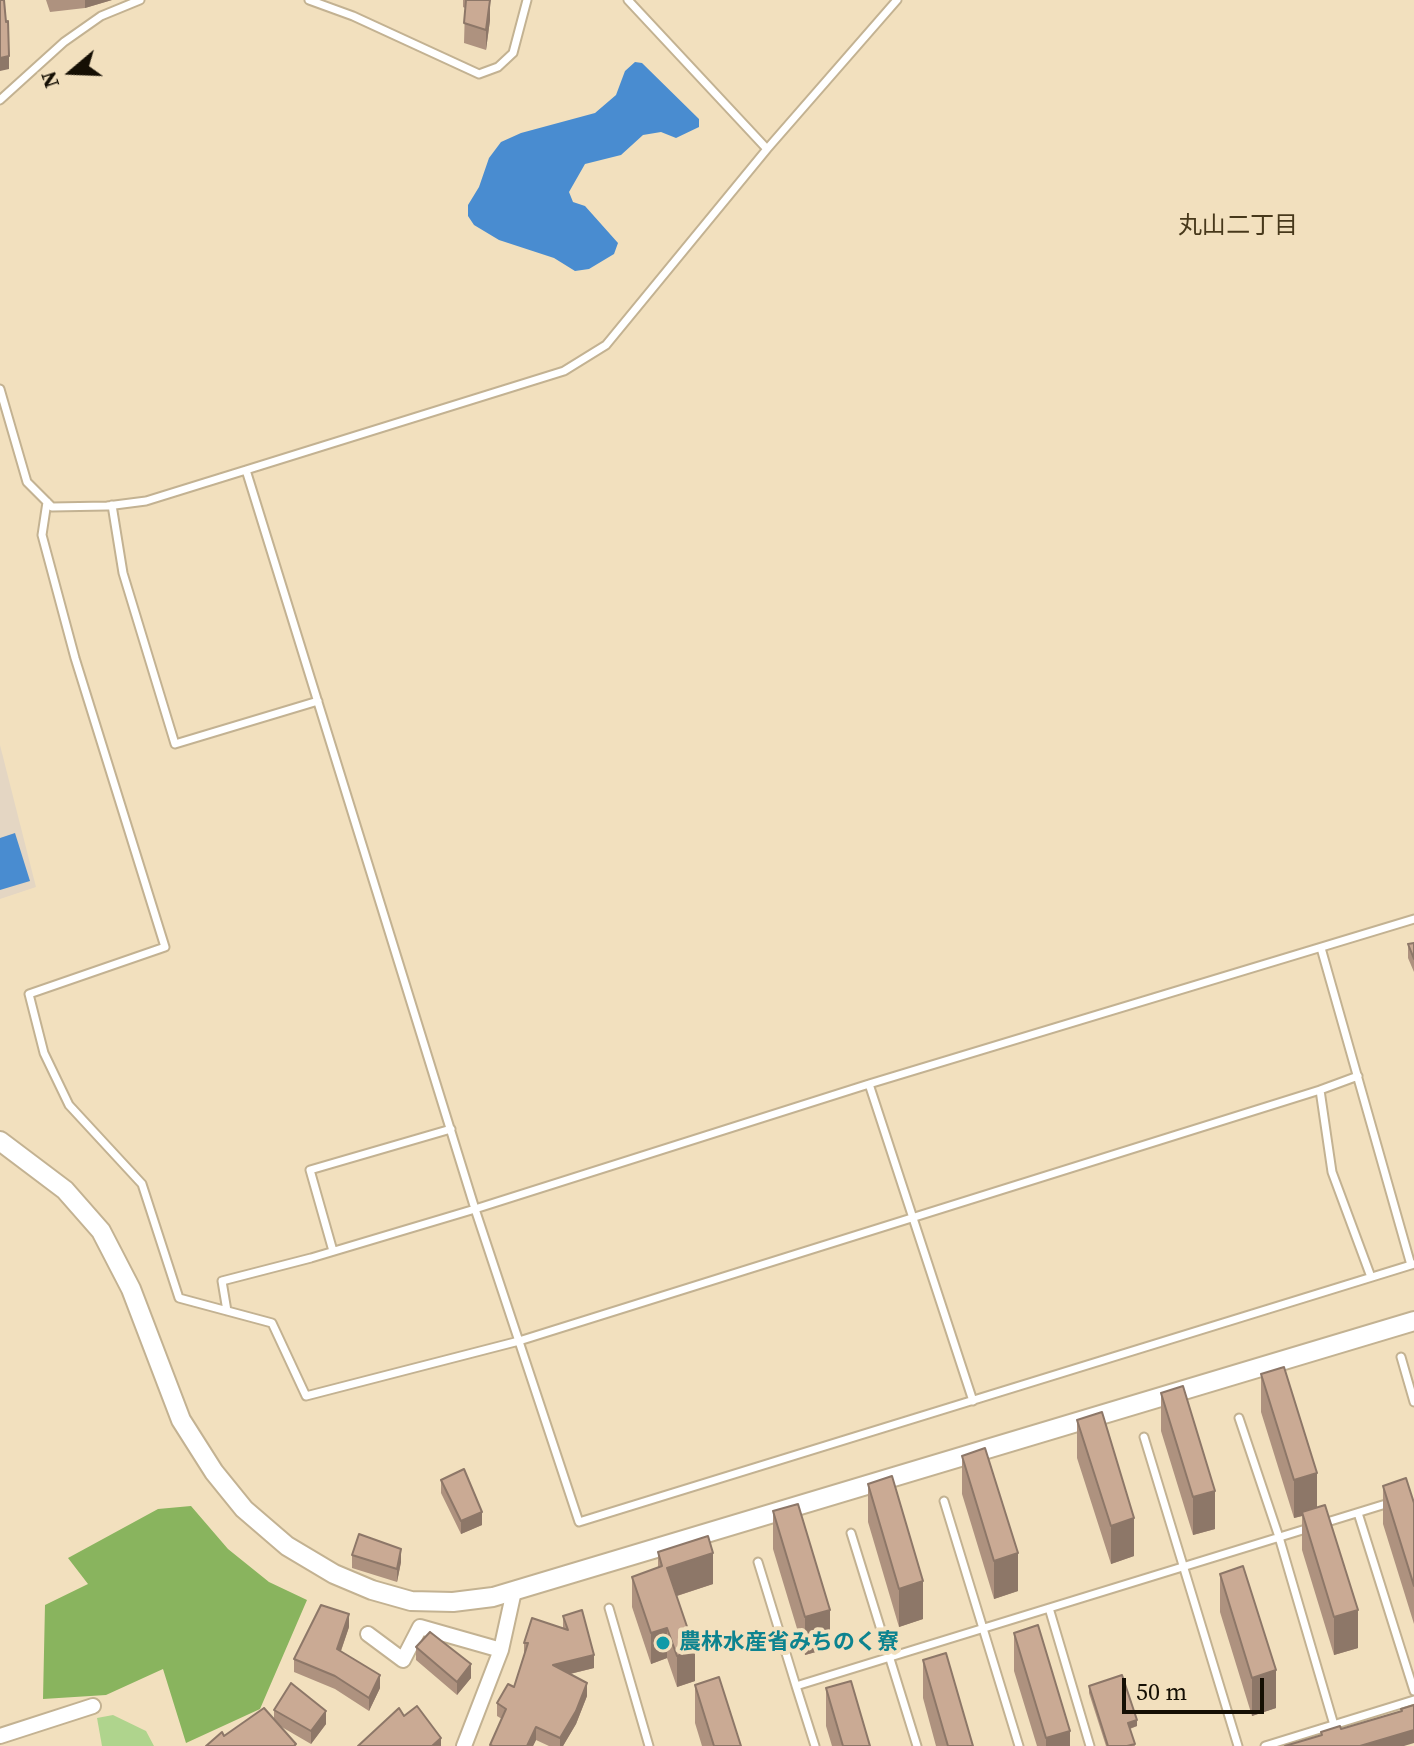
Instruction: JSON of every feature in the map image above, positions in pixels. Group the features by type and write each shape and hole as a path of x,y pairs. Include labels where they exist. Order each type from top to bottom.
{"street":[{"path":"0,1141 65,1190 101,1231 131,1289 181,1420 214,1472 244,1509 287,1546 334,1574 372,1590 411,1601 493,1597 1414,1321"},
{"path":"464,1746 501,1650 514,1591"},
{"path":"368,1634 403,1660 420,1627 501,1650"},
{"path":"0,1736 93,1706"}],"lane":[{"path":"0,100 64,42 101,16 140,0"},
{"path":"309,0 353,16 479,74 498,67 513,53 527,0"},
{"path":"628,0 767,149"},
{"path":"0,389 27,482 52,507 146,501 564,371 606,345 767,149 897,0"},
{"path":"246,470 475,1209 579,1522 1412,1264 1321,948"},
{"path":"47,502 42,535 46,551 75,658 165,947 29,994 44,1053 69,1105 142,1184 179,1298 272,1323 306,1396 519,1341 1358,1076"},
{"path":"112,505 123,573 175,744 318,701"},
{"path":"227,1311 222,1281 475,1209 869,1084 1414,919"},
{"path":"869,1084 973,1401"},
{"path":"1320,1090 1332,1172 1371,1277"},
{"path":"333,1251 310,1170 451,1129"},
{"path":"1401,1357 1414,1402"},
{"path":"1239,1418 1279,1537 1334,1725"},
{"path":"1144,1437 1238,1746"},
{"path":"796,1686 1400,1500"},
{"path":"944,1501 1019,1746"},
{"path":"1358,1513 1414,1691"},
{"path":"851,1533 917,1746"},
{"path":"758,1562 815,1746"},
{"path":"609,1608 649,1746"},
{"path":"1049,1608 1090,1746"},
{"path":"1265,1746 1414,1700"}],"shaded area":[{"path":"0,745 36,887 0,899"}],"green space":[{"path":"191,1506 228,1549 269,1582 307,1600 260,1709 186,1743 163,1669 106,1695 43,1699 45,1605 88,1584 68,1558 158,1509"},
{"path":"113,1715 146,1731 154,1746 102,1746 97,1718"}],"water":[{"path":"635,62 642,63 699,119 699,127 676,138 661,132 643,135 621,155 585,164 569,192 573,202 585,206 618,243 614,254 589,269 575,271 554,258 499,240 474,225 468,216 468,205 479,187 489,158 501,142 521,133 595,113 616,95 625,71"},
{"path":"15,833 30,881 0,890 0,838"}],"building":[{"path":"0,0 4,0 8,21 9,56 0,58"},
{"path":"466,0 490,0 486,30 464,23"},
{"path":"1414,943 1414,959 1408,944"},
{"path":"1284,1367 1317,1473 1294,1480 1261,1374"},
{"path":"1183,1386 1215,1491 1193,1497 1161,1393"},
{"path":"1102,1412 1134,1518 1111,1526 1077,1420"},
{"path":"985,1448 1018,1553 994,1561 962,1456"},
{"path":"464,1469 482,1512 461,1521 441,1480"},
{"path":"892,1476 923,1581 899,1589 868,1484"},
{"path":"1406,1478 1414,1503 1414,1586 1383,1486"},
{"path":"798,1504 830,1610 805,1617 773,1511"},
{"path":"1325,1505 1358,1610 1334,1617 1302,1512"},
{"path":"359,1534 401,1549 397,1569 352,1555"},
{"path":"708,1536 713,1553 667,1568 695,1650 677,1656 667,1628 651,1633 632,1577 662,1566 658,1552"},
{"path":"1243,1566 1276,1670 1252,1678 1220,1574"},
{"path":"321,1605 349,1614 337,1649 380,1675 369,1698 335,1676 294,1659"},
{"path":"582,1610 594,1655 553,1665 587,1683 576,1711 560,1738 536,1727 527,1746 490,1745 506,1709 497,1703 508,1684 514,1687 528,1643 524,1643 532,1618 568,1630 563,1616"},
{"path":"1038,1625 1070,1731 1046,1738 1014,1633"},
{"path":"430,1632 471,1664 457,1682 416,1647"},
{"path":"946,1653 973,1746 948,1746 923,1660"},
{"path":"1122,1675 1137,1720 1128,1723 1135,1744 1108,1746 1089,1686"},
{"path":"719,1677 741,1746 714,1746 695,1685"},
{"path":"851,1681 870,1746 843,1746 826,1688"},
{"path":"291,1683 326,1711 311,1731 274,1710"},
{"path":"1414,1705 1414,1730 1360,1746 1285,1746 1322,1735 1321,1732 1340,1726 1341,1729"},
{"path":"417,1706 441,1738 432,1746 358,1746 399,1708 404,1716"},
{"path":"264,1708 296,1744 294,1746 206,1746 222,1732 224,1736"}],"place":[{"name":"農林水産省みちのく寮","path":"663,1643"}],"district":[{"name":"丸山二丁目","path":"1238,227"}]}
